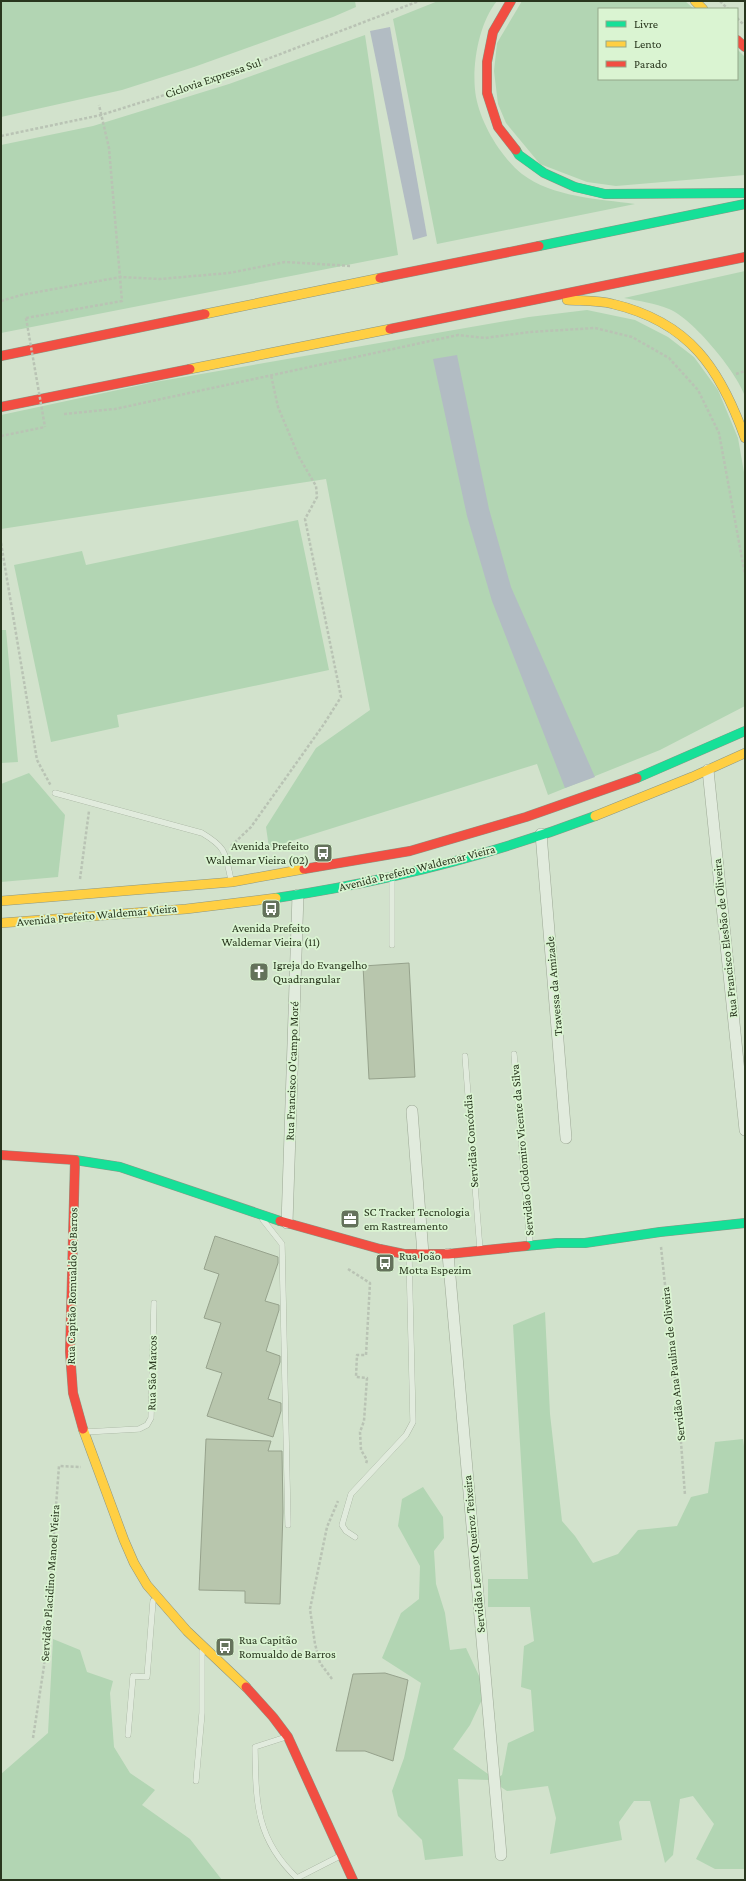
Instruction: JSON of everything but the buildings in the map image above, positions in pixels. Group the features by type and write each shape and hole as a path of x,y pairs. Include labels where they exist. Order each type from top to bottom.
{"main road":[{"path":"510,1 493,32 487,62 487,93 498,127 519,155 544,173 575,187 605,194 745,193"},
{"path":"694,1 702,8"},
{"path":"1,356 745,204"},
{"path":"1,407 745,257"},
{"path":"545,298 612,304 641,313 666,325 695,345 715,370 737,412 745,438"},
{"name":"Avenida Prefeito Waldemar Vieira","path":"1,923 191,908 298,895 380,868 410,851 526,817 634,779 745,731"},
{"name":"Avenida Prefeito Waldemar Vieira","path":"1,901 380,868 392,877 498,848 594,816 708,770 745,753"},
{"path":"1,1155 75,1160 120,1167 288,1223 380,1249 409,1254 448,1254 530,1246 585,1243 660,1232 745,1223"},
{"name":"Rua Capitão Romualdo de Barros","path":"75,1160 69,1350 76,1406 97,1468 130,1554 153,1595 202,1645 258,1698 275,1718 288,1737 309,1780 353,1880"}],"street":[{"name":"Rua Francisco Elesbão de Oliveira","path":"708,770 745,1130"},
{"name":"Travessa da Amizade","path":"541,834 566,1138"},
{"name":"Rua Francisco O'campo Moré","path":"288,1223 298,895"},
{"path":"412,1111 423,1254"},
{"name":"Servidão Leonor Queiroz Teixeira","path":"448,1254 501,1855"}],"lane":[{"path":"55,793 202,833 214,841 225,852 232,882"},
{"path":"392,877 392,945"},
{"name":"Servidão Clodomiro Vicente da Silva","path":"514,1054 530,1246"},
{"name":"Servidão Concórdia","path":"465,1056 480,1251"},
{"path":"258,1213 282,1244 288,1525"},
{"path":"355,1536 346,1531 342,1525 351,1494 406,1435 413,1422 409,1254"},
{"name":"Rua São Marcos","path":"84,1432 139,1429 147,1425 151,1418 154,1304"},
{"path":"128,1735 133,1676 147,1677 153,1595"},
{"path":"196,1780 202,1712 202,1645"},
{"path":"288,1737 255,1747 256,1795 259,1815 267,1838 276,1854 297,1878 341,1855"}],"path":[{"name":"Ciclovia Expressa Sul","path":"1,136 101,115 215,79 419,1"},
{"path":"1,436 45,427 26,318 122,301 121,277 116,249 115,212 109,148 99,105"},
{"path":"1,301 21,295 121,277 160,279 228,273 285,262 353,266"},
{"path":"63,414 115,409 458,335 485,338 530,332 595,328 632,337 669,358 698,390 719,434 745,575"},
{"path":"225,852 251,828 324,724 341,697 305,519 317,497 316,486 299,457 278,407 271,375"},
{"path":"40,418 47,417"},
{"path":"1,543 37,760 55,793"},
{"path":"78,894 90,803"},
{"name":"Servidão Ana Paulina de Oliveira","path":"660,1232 679,1416 685,1495"},
{"path":"348,1269 370,1283 366,1355 357,1355 356,1377 367,1378"},
{"name":"Servidão Placidino Manoel Vieira","path":"33,1738 44,1666 59,1466 97,1468"}],"green space":[{"path":"1,1 355,1 356,7 333,17 194,67 122,90 1,117"},
{"path":"438,1 497,1 485,22 475,60 474,73 476,97 487,129 514,167 534,182 547,188 576,196 635,204 437,244 393,19"},
{"path":"522,1 685,1 693,8 598,8 598,80 738,80 738,50 745,57 745,175 616,186 587,182 540,164 506,123 498,104 494,71 497,43"},
{"path":"365,35 398,255 1,333 1,145 93,126 229,84"},
{"path":"745,271 745,396 733,373 713,347 690,323 664,307 624,298"},
{"path":"587,310 635,320 668,337 694,357 718,390 738,438 745,478 745,706 660,750 548,795 537,764 269,848 266,827 316,748 370,710 326,479 1,529 1,415 155,382 529,317"},
{"path":"298,520 329,670 117,715 119,727 51,742 14,565 82,551 86,565"},
{"path":"1,630 6,630 18,762 1,763"},
{"path":"29,773 65,815 58,877 1,882 1,784"},
{"path":"545,1312 550,1414 562,1521 575,1536 593,1563 618,1554 638,1530 677,1526 691,1497 708,1493 715,1442 743,1439 745,1454 745,1869 715,1869 696,1859 714,1824 693,1796 680,1799 673,1855 665,1863 650,1801 634,1801 619,1822 622,1840 550,1854 556,1818 548,1786 507,1791 490,1780 458,1779 463,1856 425,1860 422,1840 398,1816 392,1791 404,1758 421,1683 382,1658 401,1613 419,1599 420,1566 398,1526 402,1499 423,1487 443,1517 444,1538 434,1551 436,1584 445,1613 450,1650 466,1648 486,1691 470,1725 453,1749 495,1779 502,1775 508,1743 534,1731 531,1690 521,1687 524,1646 534,1641 530,1607 488,1607 488,1579 528,1579 513,1325"},
{"path":"53,1639 80,1650 87,1672 113,1681 110,1693 114,1747 130,1773 155,1790 142,1805 190,1839 222,1880 1,1880 1,1774 48,1733"}],"shaded area":[{"path":"390,27 427,236 413,240 370,31"},
{"path":"457,355 489,509 511,587 595,777 565,788 492,601 467,516 433,359"}],"traffic: fast":[{"path":"516,150 519,155 544,173 575,187 605,194 745,193"},
{"path":"539,246 745,204"},
{"path":"637,778 745,731"},
{"path":"276,898 357,884 437,866 517,843 595,816"},
{"path":"75,1160 120,1167 280,1221"},
{"path":"526,1246 557,1243 585,1243 660,1232 745,1223"}],"traffic: slow":[{"path":"695,1 702,8"},
{"path":"205,314 380,278"},
{"path":"567,300 596,301 613,304 639,312 662,323 682,336 698,352 725,390 745,438"},
{"path":"190,369 390,329"},
{"path":"595,816 692,777 745,753"},
{"path":"1,901 232,882 304,869"},
{"path":"1,923 186,909 276,898"},
{"path":"83,1429 124,1540 134,1563 147,1585 187,1631 246,1687"}],"traffic: jam":[{"path":"511,1 493,32 487,62 487,93 498,127 516,150"},
{"path":"738,41 745,47"},
{"path":"380,278 539,246"},
{"path":"390,329 745,257"},
{"path":"1,356 205,314"},
{"path":"1,407 190,369"},
{"path":"304,869 410,851 526,817 637,778"},
{"path":"1,1155 75,1160 70,1352 73,1393 83,1429"},
{"path":"280,1221 380,1249 404,1254 448,1254 526,1246"},
{"path":"246,1687 273,1717 288,1737 353,1880"}],"place":[{"name":"Avenida Prefeito Waldemar Vieira (02)","path":"323,853"},
{"name":"Avenida Prefeito Waldemar Vieira (11)","path":"271,909"},
{"name":"Igreja do Evangelho Quadrangular","path":"259,972"},
{"name":"SC Tracker Tecnologia em Rastreamento","path":"350,1219"},
{"name":"Rua João Motta Espezim","path":"385,1263"},
{"name":"Rua Capitão Romualdo de Barros","path":"225,1647"}]}
